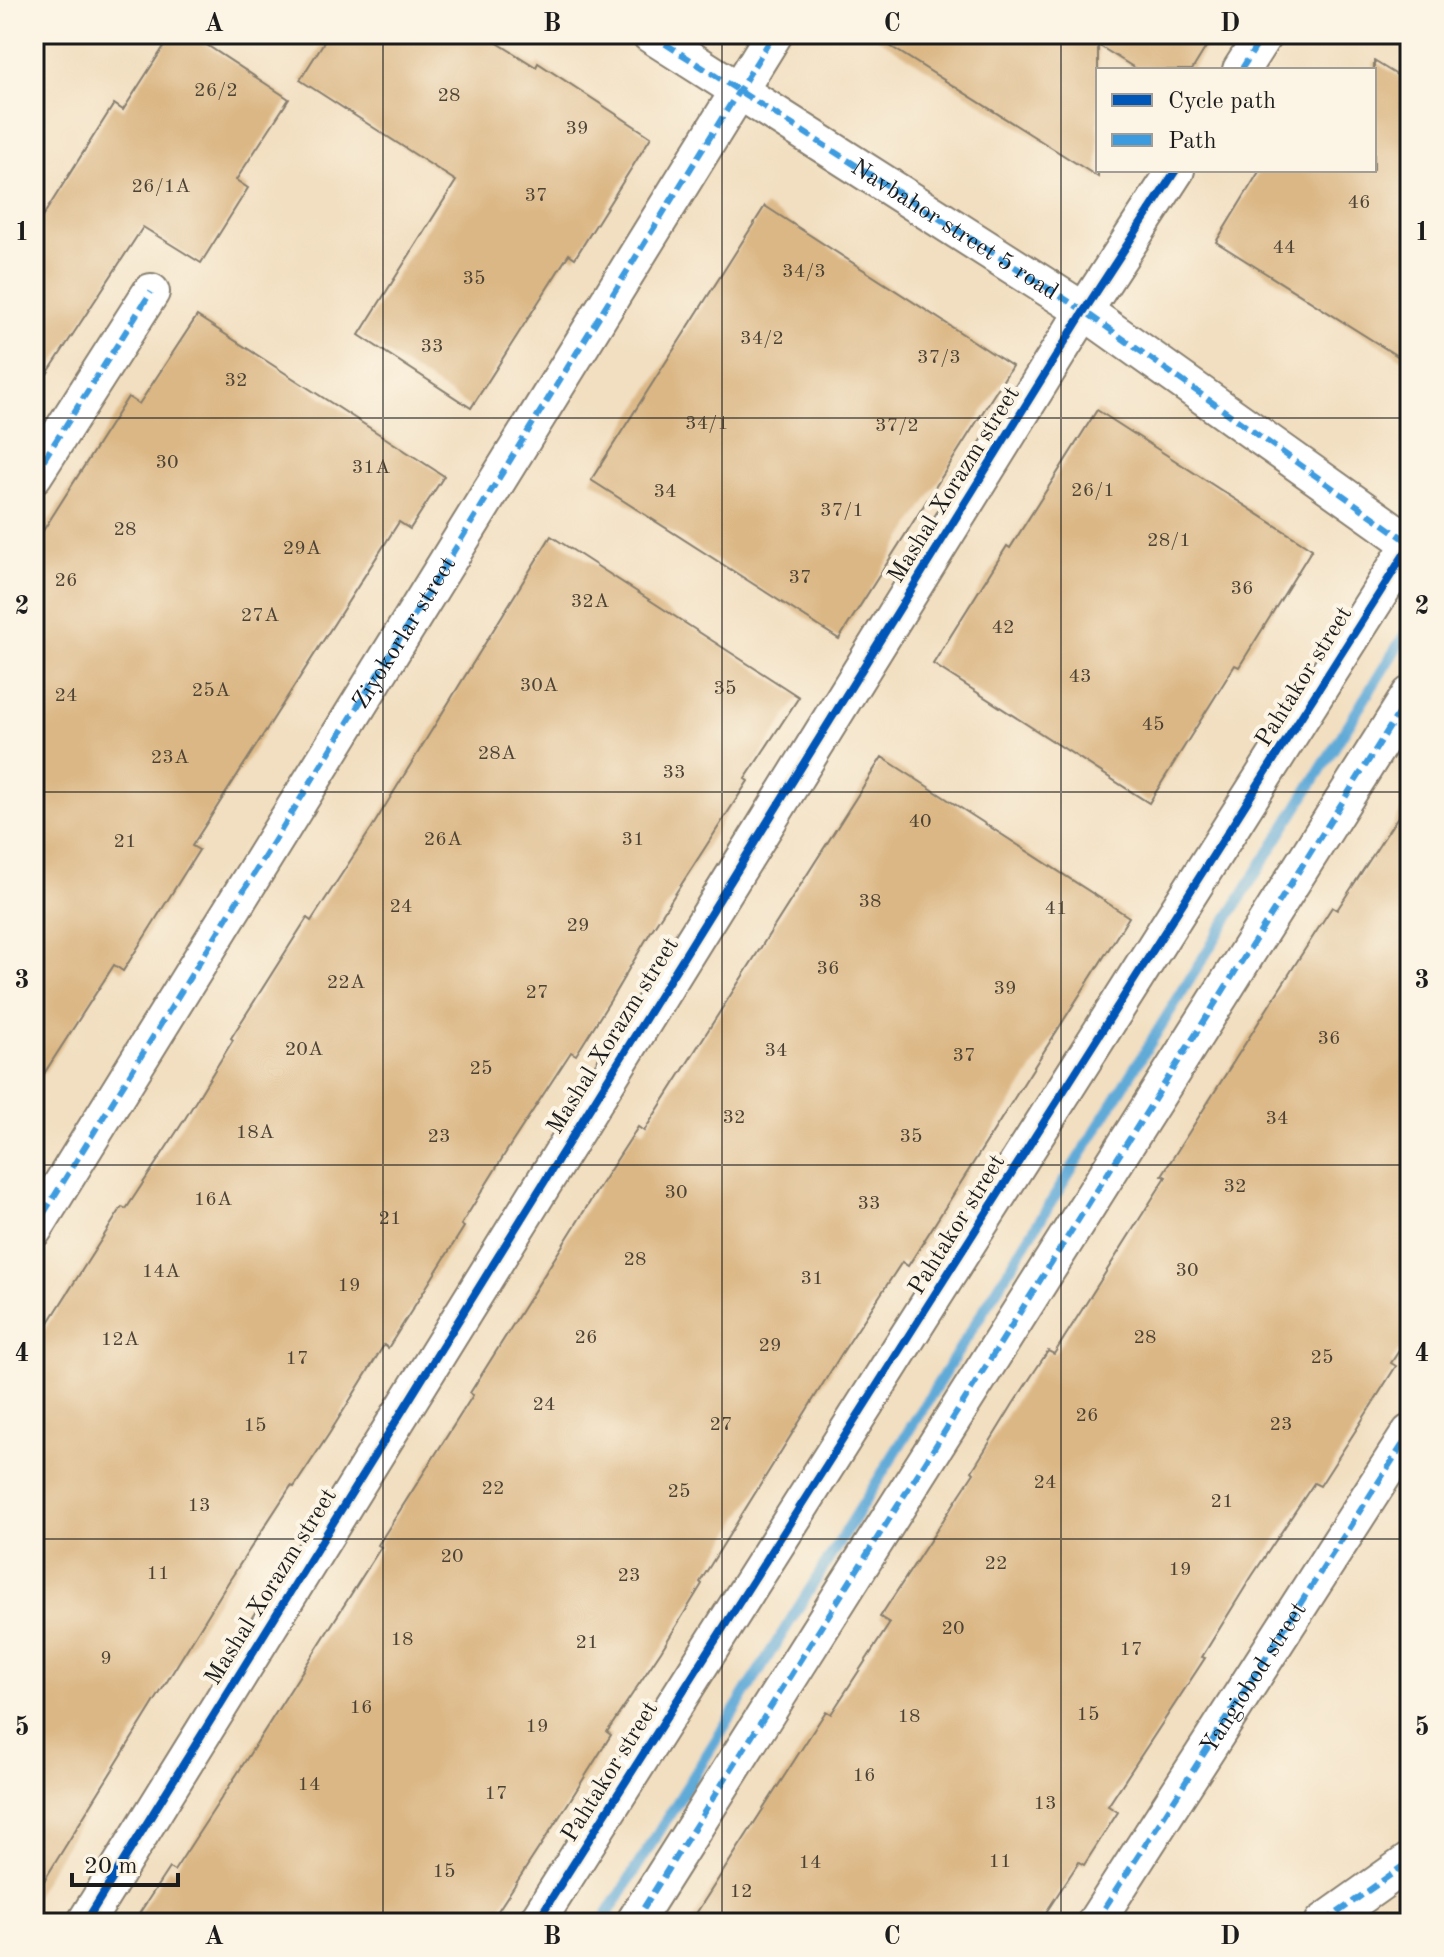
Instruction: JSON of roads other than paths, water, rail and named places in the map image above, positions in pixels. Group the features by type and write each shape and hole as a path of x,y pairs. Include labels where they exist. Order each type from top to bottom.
{"street":[{"name":"Navbahor street 5 road","path":"650,34 1084,311 1410,544"},
{"name":"Ziyokorlar street","path":"34,1229 774,34"},
{"path":"1242,68 1264,34"},
{"name":"Mashal Xorazm street","path":"85,1923 1084,311 1175,172"},
{"path":"34,475 151,292"},
{"name":"Pahtakor street","path":"536,1923 1410,544"},
{"path":"634,1923 1410,695"},
{"name":"Yangiobod street","path":"1095,1923 1410,1433"},
{"path":"1323,1923 1410,1861"}],"waterway":[{"path":"602,1923 1410,626"}]}
